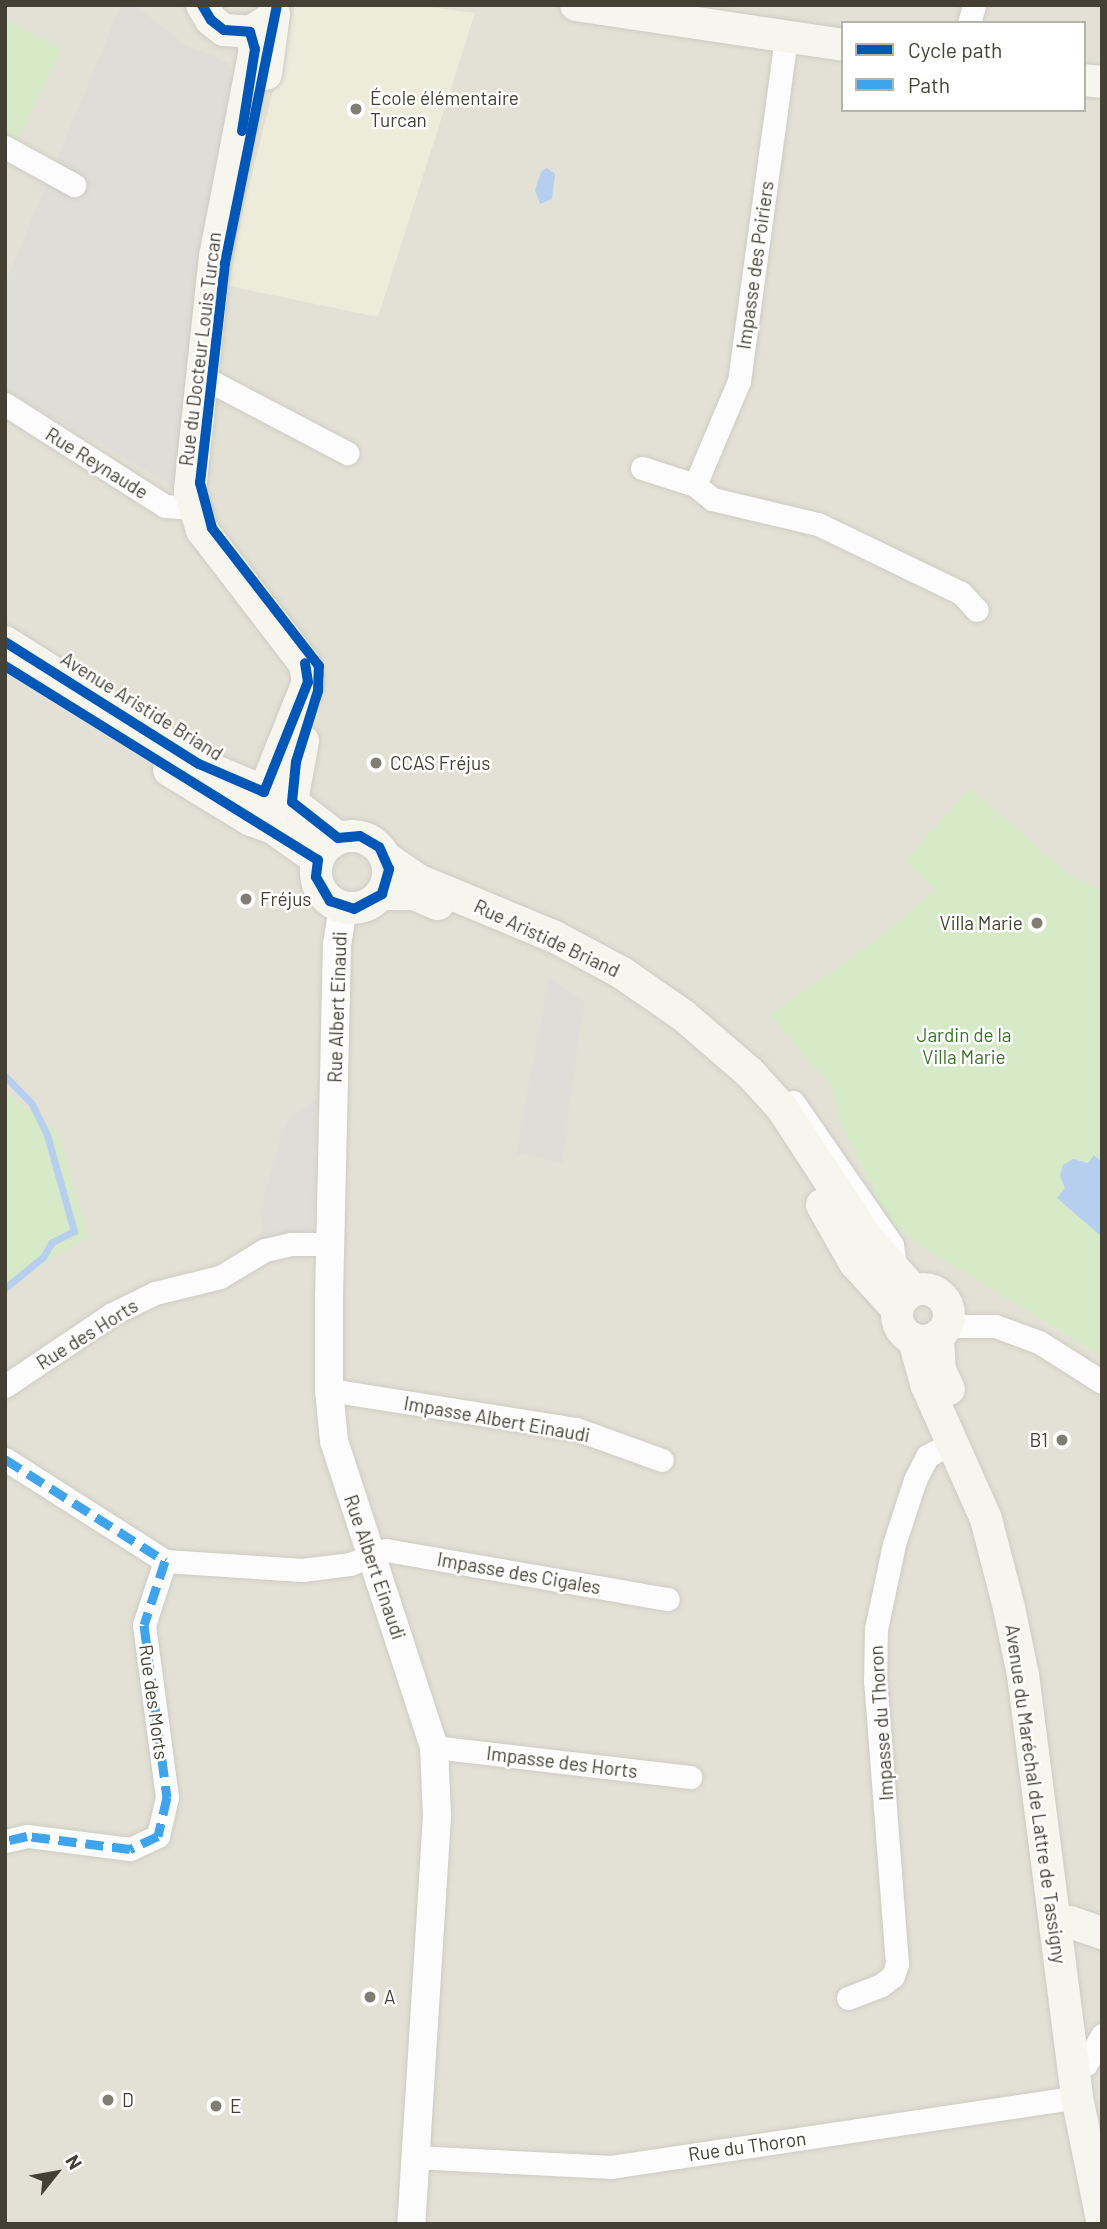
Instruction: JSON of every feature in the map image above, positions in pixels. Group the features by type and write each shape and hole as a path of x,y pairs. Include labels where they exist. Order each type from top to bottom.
{"main road":[{"path":"202,5 211,20 224,30 267,17"},
{"path":"576,5 624,9 786,38 841,45"},
{"name":"Rue du Docteur Louis Turcan","path":"267,17 271,52 225,263 200,483 206,514 319,666 318,691 296,762 278,797"},
{"name":"Rue du Docteur Louis Turcan","path":"267,17 255,49 241,136 215,256 191,472 194,508 213,546 290,638 309,673 278,797"},
{"name":"Avenue Aristide Briand","path":"5,642 199,764 278,797"},
{"name":"Avenue Aristide Briand","path":"5,666 251,820 273,828"},
{"path":"328,849 278,797 264,810 273,828 328,849 370,840 386,857 387,882 382,894 364,906 343,907 321,890 316,877 328,849"},
{"name":"Rue Aristide Briand","path":"386,857 418,880 555,937 622,973 684,1016 750,1073 782,1108 902,1290"},
{"name":"Rue Aristide Briand","path":"382,894 414,894 576,962 616,981 666,1016 761,1105 855,1263 902,1290"},
{"path":"902,1290 939,1293 948,1308 933,1334 902,1331 902,1290"},
{"name":"Avenue du Maréchal de Lattre de Tassigny","path":"933,1334 926,1384 986,1519 1023,1675 1077,2098 1102,2220"},
{"name":"Avenue du Maréchal de Lattre de Tassigny","path":"933,1334 940,1370 972,1434 1016,1581 1070,1922 1086,2064 1102,2145"},
{"path":"1070,1922 1102,1933"}],"street":[{"name":"Impasse des Poiriers","path":"695,485 739,381 786,38"},
{"path":"5,147 75,185"},
{"path":"212,382 348,453"},
{"name":"Rue Reynaude","path":"5,404 165,506 194,508"},
{"path":"642,468 695,485 712,499 818,524 961,593 977,610"},
{"name":"Rue Albert Einaudi","path":"343,907 337,945 331,1244 329,1390 334,1441 434,1747 437,1816 411,2224"},
{"name":"Rue des Horts","path":"5,1386 112,1314 155,1293 220,1277 265,1250 331,1244"},
{"path":"933,1334 995,1326 1039,1342 1102,1382"},
{"name":"Impasse Albert Einaudi","path":"329,1390 576,1429 662,1460"},
{"name":"Impasse du Thoron","path":"848,1998 880,1986 893,1976 897,1964 875,1681 876,1629 894,1545 915,1480 927,1456 953,1443"},
{"path":"5,1459 165,1561"},
{"name":"Impasse des Cigales","path":"165,1561 302,1570 370,1557 386,1550 668,1599"},
{"name":"Rue des Morts","path":"5,1840 27,1836 130,1849 158,1836 167,1797 144,1625 165,1561"},
{"name":"Impasse des Horts","path":"434,1747 690,1777"},
{"path":"1086,2064 1102,2035"},
{"name":"Rue du Thoron","path":"415,2157 611,2167 1077,2098"}],"shaded area":[{"path":"5,5 1102,5 1102,2224 5,2224"},
{"path":"121,5 134,5 186,45 229,63 232,100 175,487 5,390 5,284"},
{"name":"École élémentaire Turcan","path":"295,5 414,5 475,13 378,317 229,286 244,205"},
{"path":"549,977 584,1001 562,1163 516,1153"},
{"path":"316,1100 313,1230 262,1238 260,1212 283,1128 292,1114"}],"green space":[{"path":"5,19 61,49 12,151 5,147"},
{"name":"Jardin de la Villa Marie","path":"970,788 1067,873 1102,891 1102,1356 916,1243 885,1215 839,1119 833,1088 770,1015 876,940 935,890 905,860"},
{"path":"5,1092 58,1132 89,1237 5,1283"}],"water":[{"path":"547,168 555,174 552,199 540,204 535,190 541,172"},
{"path":"1094,1155 1102,1162 1102,1237 1057,1198 1065,1188 1060,1176 1063,1165 1073,1159 1088,1163"}],"waterway":[{"path":"5,1076 32,1104 47,1135 74,1231 52,1242 43,1257 5,1288"}],"marked path":[{"path":"5,1459 165,1561 144,1625 167,1797 158,1836 130,1849 27,1836 5,1841"}],"cycle path":[{"path":"202,5 211,20 224,30 250,32 255,49 242,131"},
{"path":"5,666 318,860 316,877 330,901 354,909 382,894 389,869 379,847 360,836 338,838 292,802 296,762 318,691 319,666 212,528 200,483 225,263 277,5"},
{"path":"5,642 199,764 264,792 308,682 305,663"}],"place":[{"name":"École élémentaire Turcan","path":"356,109"},
{"name":"CCAS Fréjus","path":"376,763"},
{"name":"Fréjus","path":"246,899"},
{"name":"Villa Marie","path":"1037,923"},
{"name":"B1","path":"1062,1440"},
{"name":"A","path":"370,1997"},
{"name":"D","path":"108,2100"},
{"name":"E","path":"216,2106"}]}
